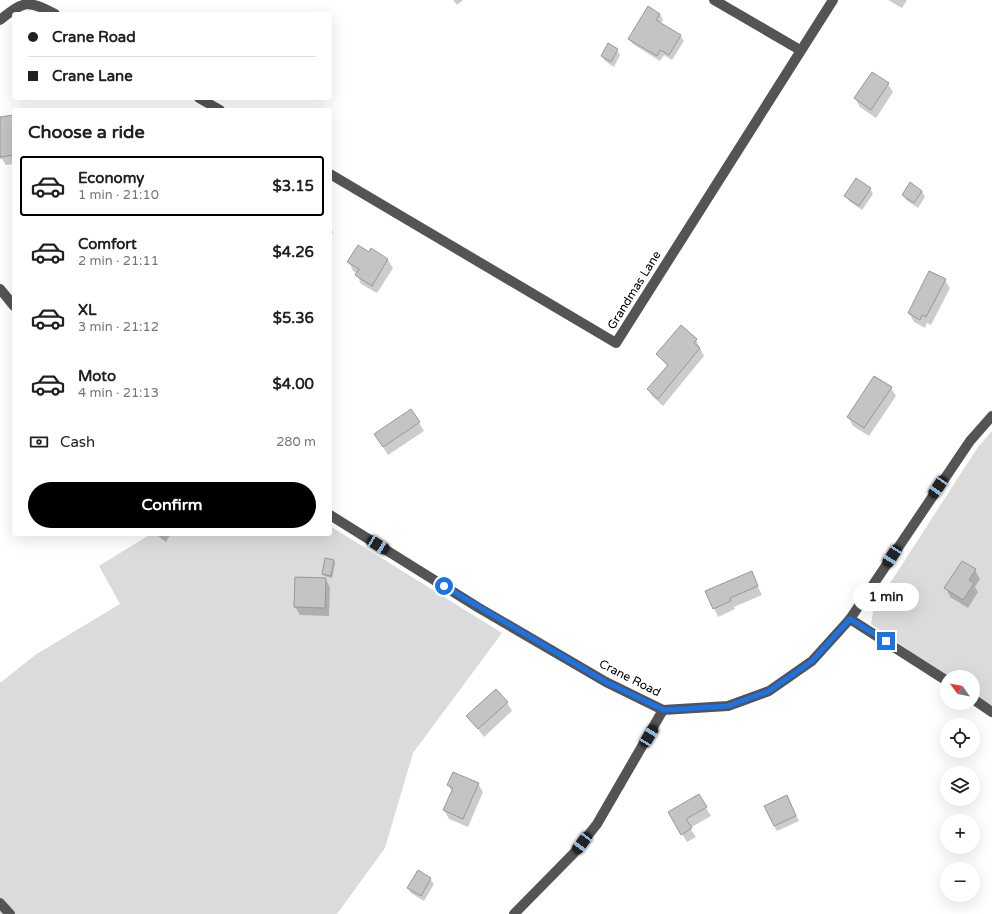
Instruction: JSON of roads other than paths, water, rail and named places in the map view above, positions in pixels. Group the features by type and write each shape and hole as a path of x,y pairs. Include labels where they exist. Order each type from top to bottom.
{"street":[{"path":"714,0 800,50 833,0"},
{"path":"0,20 8,12 24,2 34,1 52,12"},
{"name":"Grandmas Lane","path":"332,175 616,343 800,50"},
{"path":"202,100 216,108"},
{"path":"0,289 12,304"},
{"name":"Crane Road","path":"332,516 479,608 599,678 664,710 728,706 769,691 812,661 850,619 970,441 992,416"},
{"path":"850,619 940,677"},
{"path":"980,704 992,712"},
{"path":"514,914 574,853 597,824 664,710"},
{"path":"0,903 10,914"}]}
